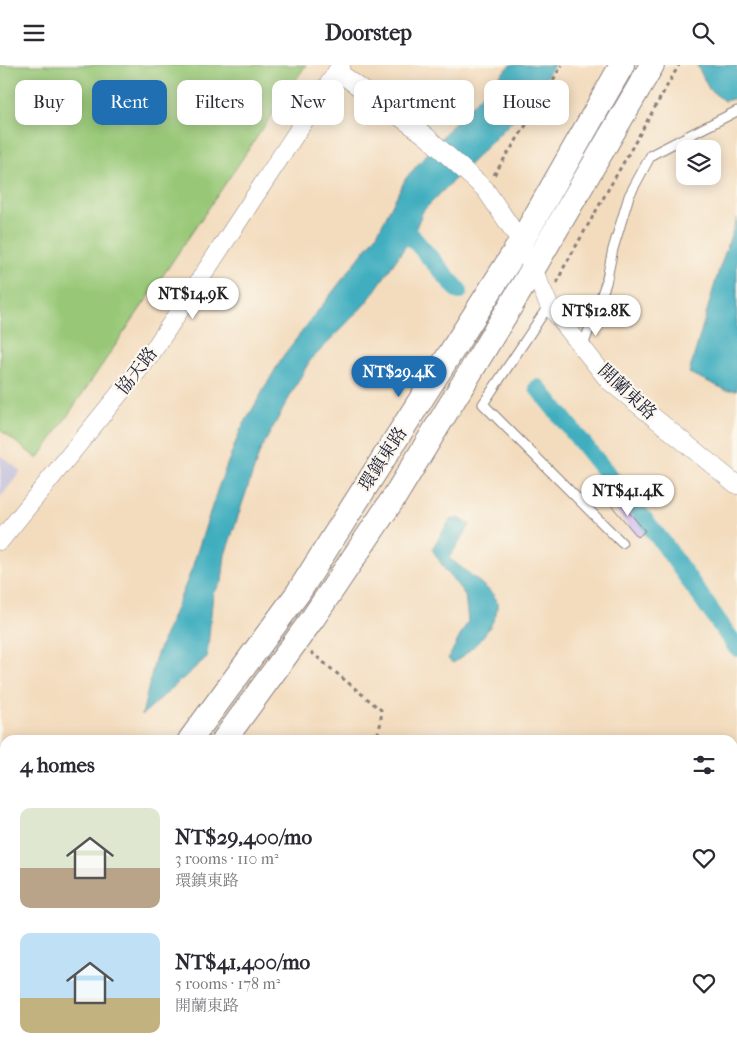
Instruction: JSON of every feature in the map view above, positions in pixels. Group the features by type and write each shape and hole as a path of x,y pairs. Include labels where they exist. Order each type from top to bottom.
{"street":[{"name":"環鎮東路","path":"194,735 298,593 521,242 622,65"},
{"name":"環鎮東路","path":"228,735 296,640 395,496 533,269 652,65"},
{"name":"開蘭東路","path":"336,67 426,136 480,184 521,242 549,305 608,379 737,485"},
{"name":"協天路","path":"0,541 149,357 336,67"}],"lane":[{"path":"583,346 606,283 613,249 629,196 651,155 737,111"},
{"path":"549,305 483,404 622,543"}],"path":[{"path":"480,184 528,122 562,65"},
{"path":"549,305 563,269 679,65"},
{"path":"296,640 381,710 381,722 377,735"}],"shaded area":[{"path":"0,455 21,471 0,498"}],"green space":[{"path":"0,65 306,65 296,80 272,80 272,115 38,459 0,430"}],"water":[{"path":"510,65 554,65 545,80 496,80"},
{"path":"697,65 737,65 737,98 724,101 709,89"},
{"path":"484,92 484,125 508,125 423,211 412,237 367,302 309,362 260,451 225,555 222,582 213,593 207,657 142,715 155,659 190,574 218,488 240,431 283,356 376,236 406,178 453,125 474,125 474,103"},
{"path":"737,218 737,390 726,390 689,373 718,273"},
{"path":"459,518 470,525 449,558 494,596 497,607 495,616 484,635 468,652 453,663 448,659 468,621 465,595 432,549 450,520"}],"building":[{"path":"617,498 645,531 638,537 610,504"}],"waterway":[{"path":"397,220 459,291"},
{"path":"538,388 664,544 737,648"}]}
